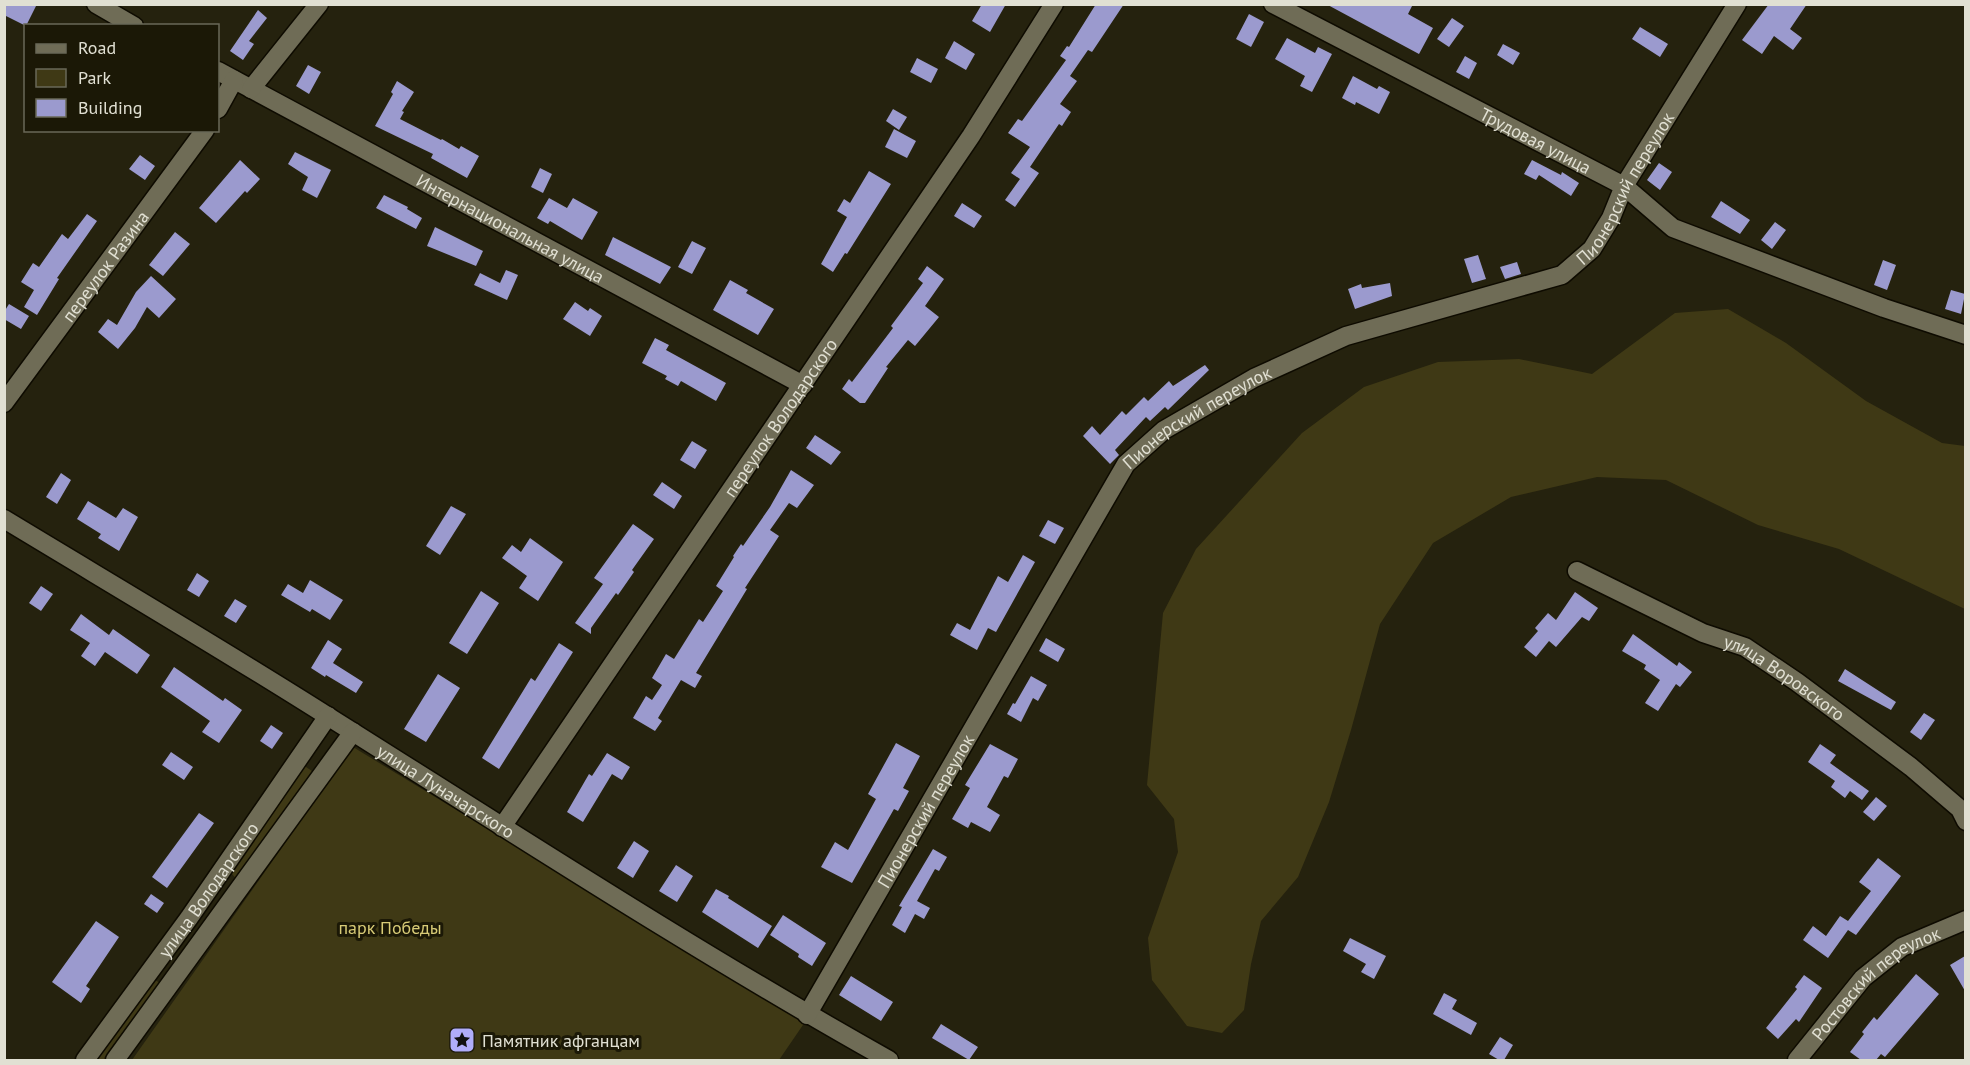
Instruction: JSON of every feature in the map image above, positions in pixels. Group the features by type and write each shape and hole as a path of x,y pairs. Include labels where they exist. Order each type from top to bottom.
{"street":[{"path":"96,4 131,24"},
{"path":"250,89 319,4"},
{"name":"переулок Володарского","path":"502,827 971,136 1054,4"},
{"name":"Трудовая улица","path":"1273,4 1624,186 1673,228 1884,308 1965,334"},
{"name":"Пионерский переулок","path":"807,1015 1126,464 1174,424 1254,378 1346,336 1562,275 1592,249 1611,218 1624,186 1737,4"},
{"name":"Интернациональная улица","path":"219,72 803,385"},
{"path":"219,108 234,80"},
{"name":"переулок Разина","path":"4,403 204,132"},
{"name":"улица Луначарского","path":"4,519 354,732 502,827 807,1015 889,1060"},
{"name":"улица Воровского","path":"1577,571 1694,629 1745,647 1797,682 1911,767 1960,810 1965,821"},
{"name":"улица Володарского","path":"85,1060 189,918 328,716"},
{"name":"улица Володарского","path":"115,1060 354,732"},
{"name":"Ростовский переулок","path":"1797,1060 1863,978 1902,947 1965,920"}],"green space":[{"path":"1728,309 1786,343 1866,401 1942,443 1965,446 1965,609 1839,549 1758,525 1666,480 1597,477 1511,497 1433,543 1380,624 1329,802 1298,877 1261,921 1244,1010 1222,1033 1187,1026 1152,980 1148,938 1178,852 1174,819 1147,785 1163,613 1196,549 1302,433 1364,387 1438,362 1519,359 1592,374 1675,313"},
{"name":"парк Победы","path":"353,747 805,1022 779,1060 132,1060"},
{"path":"303,765 312,771 236,879 229,870"},
{"path":"153,979 162,984 108,1060 96,1060"}],"building":[{"path":"4,4 37,4 27,24 24,25 4,15"},
{"path":"982,4 1006,4 990,32 972,21"},
{"path":"1096,4 1124,4 1092,52 1088,50 1070,76 1077,81 1060,104 1071,112 1062,126 1059,124 1030,167 1039,173 1015,207 1005,200 1020,179 1011,173 1030,147 1008,133 1018,119 1022,121 1066,60 1060,56 1067,46 1069,47"},
{"path":"1326,4 1413,4 1408,14 1433,28 1419,54"},
{"path":"1769,4 1807,4 1790,29 1802,38 1793,50 1774,36 1762,54 1742,40"},
{"path":"258,10 267,18 249,41 254,44 243,60 230,51"},
{"path":"1249,14 1264,22 1251,47 1236,39"},
{"path":"1452,18 1464,26 1449,47 1437,39"},
{"path":"1640,27 1668,44 1660,57 1632,39"},
{"path":"1287,38 1315,53 1318,47 1332,54 1312,92 1300,86 1305,76 1275,59"},
{"path":"954,41 975,54 966,70 945,58"},
{"path":"1503,44 1520,53 1513,65 1497,55"},
{"path":"1465,56 1477,63 1469,79 1456,72"},
{"path":"917,58 938,69 931,83 910,72"},
{"path":"308,65 321,72 309,94 296,86"},
{"path":"1353,76 1377,89 1379,86 1390,92 1379,114 1356,102 1355,105 1342,98"},
{"path":"397,81 414,92 402,111 404,112 400,119 459,149 461,146 479,156 467,178 431,158 433,154 375,126 393,94 391,92"},
{"path":"893,109 907,117 899,130 886,121"},
{"path":"894,129 916,141 907,158 885,147"},
{"path":"295,152 331,170 317,198 302,190 308,177 288,164"},
{"path":"140,155 155,166 145,180 129,169"},
{"path":"240,160 260,179 247,193 245,191 216,223 199,208"},
{"path":"1532,160 1561,175 1562,172 1579,183 1571,196 1539,175 1536,180 1524,174"},
{"path":"1659,163 1672,172 1660,190 1647,180"},
{"path":"540,168 552,174 543,193 531,187"},
{"path":"869,171 891,184 833,272 821,264 847,217 837,211 844,199 850,203"},
{"path":"384,195 408,207 407,209 422,218 416,229 376,208"},
{"path":"549,198 567,208 573,198 598,212 582,240 550,221 548,224 537,218"},
{"path":"1721,201 1750,220 1740,234 1711,217"},
{"path":"962,203 982,216 974,228 954,216"},
{"path":"87,214 97,221 57,278 59,279 37,315 24,307 34,290 21,282 33,263 39,267 62,234 68,239"},
{"path":"1775,222 1786,230 1772,249 1761,240"},
{"path":"435,227 483,251 476,266 427,246"},
{"path":"175,232 190,244 163,276 149,265"},
{"path":"613,237 671,267 660,284 605,255"},
{"path":"692,241 706,248 692,274 678,267"},
{"path":"1478,255 1486,279 1472,283 1464,259"},
{"path":"1883,260 1896,265 1887,290 1874,285"},
{"path":"1517,262 1521,274 1505,279 1500,267"},
{"path":"927,266 944,279 925,306 939,317 915,346 908,340 886,367 888,368 865,403 860,403 842,389 849,379 852,382 893,328 891,326 923,283 918,279"},
{"path":"506,270 518,275 507,300 474,285 480,273 500,283"},
{"path":"151,276 176,299 159,318 147,307 135,328 118,349 98,332 108,319 117,325 136,292"},
{"path":"730,280 748,290 746,293 774,309 758,335 713,310"},
{"path":"1390,283 1392,296 1355,309 1348,289 1361,284 1362,288"},
{"path":"1951,290 1965,294 1961,314 1945,309"},
{"path":"575,302 588,311 590,308 602,316 590,336 563,319"},
{"path":"9,304 29,316 21,329 4,319 4,312"},
{"path":"655,338 669,345 666,350 726,383 716,401 681,381 678,386 665,379 667,376 642,363"},
{"path":"1205,365 1209,370 1168,410 1165,407 1150,421 1146,417 1115,450 1119,455 1110,464 1083,436 1092,426 1100,435 1122,411 1126,415 1144,397 1148,401 1169,381 1173,386"},
{"path":"815,435 841,452 831,465 806,448"},
{"path":"692,441 707,450 695,469 680,460"},
{"path":"791,470 814,485 797,508 789,503 770,530 779,536 745,588 747,589 696,673 702,676 695,688 681,680 658,718 662,721 655,731 633,718 646,696 652,700 662,685 652,678 666,654 674,659 699,619 703,622 723,591 716,586 733,556 741,544 743,546 770,507"},
{"path":"61,473 71,480 57,504 46,497"},
{"path":"662,482 682,496 674,509 653,495"},
{"path":"88,501 116,518 123,508 138,517 119,551 98,538 101,534 77,519"},
{"path":"451,506 466,514 440,555 426,546"},
{"path":"1048,520 1064,528 1055,544 1039,536"},
{"path":"633,524 654,539 618,595 616,593 591,628 591,634 575,623 603,584 594,578"},
{"path":"530,538 563,562 538,601 519,588 527,576 502,558 512,545 521,552"},
{"path":"1023,555 1035,562 996,632 988,628 977,650 950,635 957,623 970,630 998,576 1008,582"},
{"path":"197,573 209,581 199,597 187,590"},
{"path":"310,580 343,600 330,620 312,609 310,612 281,595 288,584 303,593"},
{"path":"41,586 53,594 41,611 29,603"},
{"path":"481,591 499,603 467,654 449,643"},
{"path":"1575,592 1598,608 1589,621 1582,617 1556,647 1549,641 1536,657 1524,647 1538,631 1535,628 1548,613 1556,620"},
{"path":"235,599 247,606 236,623 224,616"},
{"path":"81,614 109,635 113,629 150,655 137,674 105,652 95,666 81,656 90,643 70,630"},
{"path":"1633,634 1677,666 1679,662 1692,672 1680,687 1676,684 1658,711 1645,703 1660,680 1644,669 1646,665 1622,651"},
{"path":"1046,638 1065,649 1058,662 1039,651"},
{"path":"328,640 342,649 333,663 363,682 356,693 311,668"},
{"path":"559,643 573,652 499,769 482,758 531,678 535,681"},
{"path":"174,667 223,701 225,698 242,710 219,743 202,732 210,721 161,687"},
{"path":"1845,669 1896,702 1891,710 1838,681"},
{"path":"438,674 460,688 426,742 404,729"},
{"path":"1031,676 1047,685 1038,701 1033,698 1021,722 1007,714"},
{"path":"1924,713 1935,720 1921,740 1910,732"},
{"path":"271,725 283,733 272,749 260,741"},
{"path":"896,743 920,756 903,788 909,791 898,811 894,809 852,883 821,867 835,842 848,850 876,799 868,794"},
{"path":"990,744 1018,759 1008,778 1004,776 987,807 1000,815 990,832 971,822 968,828 952,819 970,788 965,785"},
{"path":"1820,744 1836,755 1830,763 1869,791 1862,800 1850,791 1845,798 1831,787 1835,781 1808,762"},
{"path":"171,752 193,767 184,780 162,765"},
{"path":"607,753 630,767 622,780 612,774 583,822 567,812 589,774 592,776"},
{"path":"1876,797 1887,806 1874,821 1863,812"},
{"path":"199,813 214,823 167,888 152,877"},
{"path":"634,841 649,851 633,878 617,868"},
{"path":"933,849 947,857 939,871 935,869 917,901 930,908 924,919 915,914 905,933 892,925 902,907 899,906"},
{"path":"1878,858 1901,876 1856,935 1848,930 1828,958 1803,940 1813,926 1826,936 1840,916 1848,921 1871,891 1859,882"},
{"path":"676,865 693,876 677,902 659,891"},
{"path":"716,889 772,926 758,948 702,912"},
{"path":"151,894 164,903 157,913 144,904"},
{"path":"783,915 826,943 812,966 798,957 799,954 770,935"},
{"path":"96,921 119,937 86,986 90,989 81,1003 52,982"},
{"path":"1350,938 1386,956 1374,979 1361,972 1366,964 1343,951"},
{"path":"1965,956 1965,991 1950,965"},
{"path":"1916,974 1939,994 1885,1057 1881,1054 1876,1060 1861,1060 1850,1052 1874,1017 1877,1020"},
{"path":"1804,975 1822,988 1799,1022 1796,1019 1778,1039 1766,1028 1797,989 1795,987"},
{"path":"851,976 893,1002 881,1021 839,995"},
{"path":"1444,993 1457,1000 1452,1009 1477,1023 1471,1035 1433,1014"},
{"path":"941,1024 978,1047 969,1060 932,1038"},
{"path":"1500,1037 1513,1045 1504,1060 1499,1060 1489,1054"}],"place":[{"name":"Памятник афганцам","path":"462,1040"}]}
